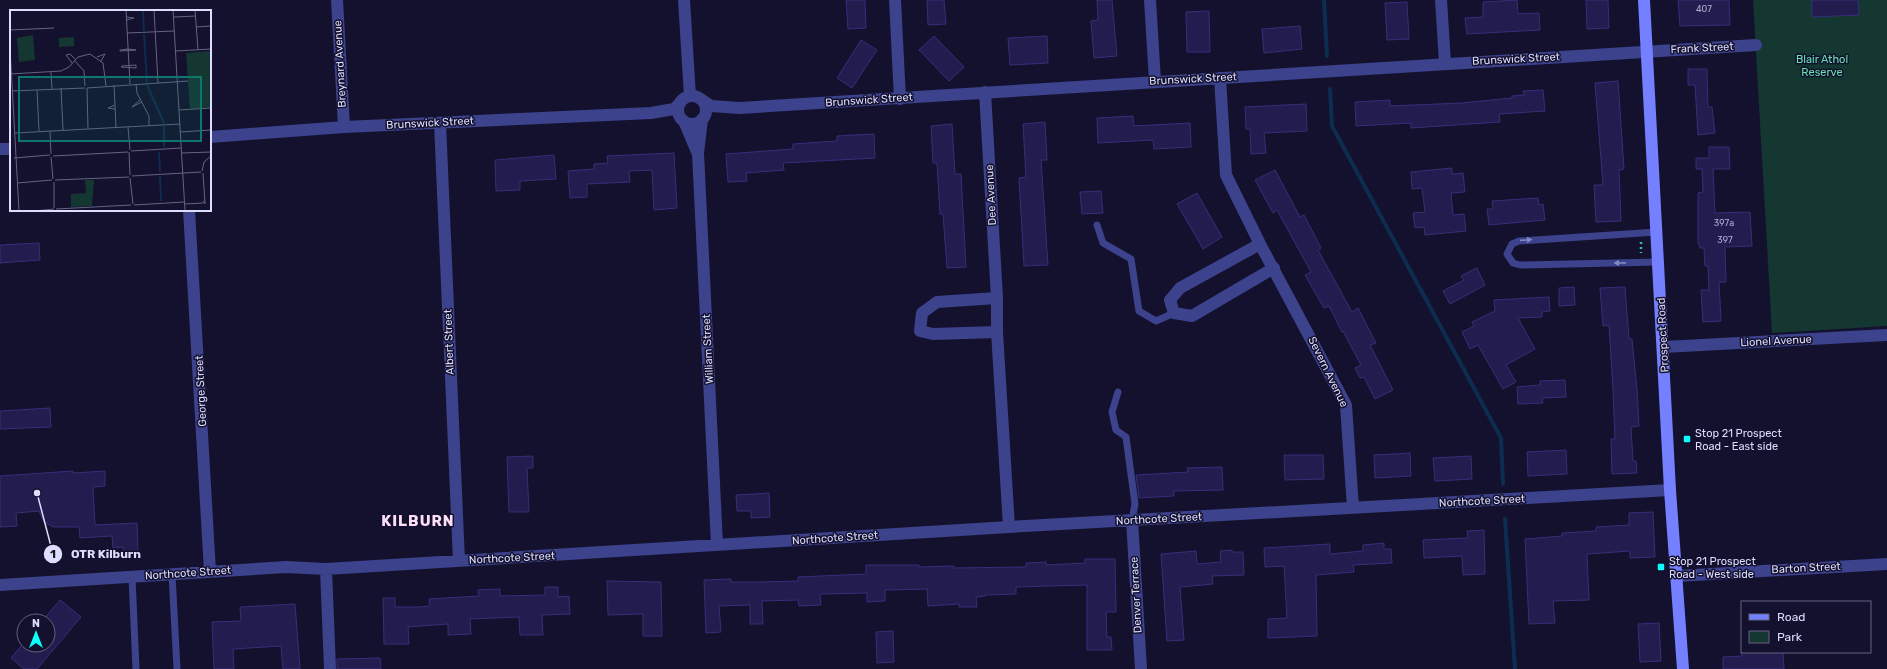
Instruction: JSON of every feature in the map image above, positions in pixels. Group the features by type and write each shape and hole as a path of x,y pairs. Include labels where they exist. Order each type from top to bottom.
{"main road":[{"name":"Prospect Road","path":"1644,0 1664,347 1670,490 1677,576 1682,669"}],"street":[{"name":"Breynard Avenue","path":"337,0 344,128"},
{"path":"684,0 685,99 678,109 682,119 692,124 703,118 706,108 702,100 695,96 685,99"},
{"path":"895,0 900,98"},
{"path":"1150,0 1156,81"},
{"path":"1441,0 1445,63"},
{"name":"Frank Street","path":"1647,50 1756,45"},
{"name":"Brunswick Street","path":"702,100 711,106 738,108 1647,50"},
{"name":"Severn Avenue","path":"1220,78 1226,175 1260,244 1346,405 1353,508"},
{"name":"Dee Avenue","path":"985,92 997,298 997,332 1009,527"},
{"name":"Brunswick Street","path":"211,137 344,128 651,113 674,109 685,99"},
{"name":"Brunswick Street","path":"703,118 738,108"},
{"name":"Brunswick Street","path":"651,113 682,119"},
{"name":"William Street","path":"703,118 699,133 698,154 718,545"},
{"name":"William Street","path":"682,119 698,154"},
{"name":"Albert Street","path":"440,123 459,561"},
{"path":"0,150 10,149"},
{"name":"George Street","path":"189,211 210,572"},
{"path":"1260,244 1180,288 1170,300 1174,313 1192,316 1274,268"},
{"path":"997,298 937,302 922,313 920,331 933,334 997,332"},
{"name":"Lionel Avenue","path":"1664,347 1887,335"},
{"name":"Northcote Street","path":"0,585 286,567 326,569 1009,527 1670,490"},
{"name":"Denver Terrace","path":"1132,520 1140,669"},
{"name":"Barton Street","path":"1677,576 1887,564"},
{"path":"326,569 330,669"}],"lane":[{"path":"1097,225 1104,243 1131,260 1139,311 1156,321 1174,313"},
{"path":"1657,232 1519,241 1512,244 1508,254 1513,263 1520,265 1659,262"},
{"path":"1118,392 1112,412 1116,430 1126,437 1135,504 1132,520"},
{"path":"172,574 177,669"},
{"path":"132,577 136,669"}],"path":[{"path":"1641,238 1642,258"}],"green space":[{"name":"Blair Athol Reserve","path":"1753,0 1887,0 1887,326 1772,333"}],"building":[{"path":"846,0 865,0 866,28 848,29"},
{"path":"927,0 944,0 946,24 928,25"},
{"path":"1097,0 1112,0 1117,56 1094,58 1091,21 1098,20"},
{"path":"1517,0 1518,14 1539,13 1540,30 1467,34 1465,18 1483,17 1483,2"},
{"path":"1586,0 1608,0 1609,28 1587,29"},
{"path":"1678,0 1729,0 1730,25 1680,26"},
{"path":"1812,0 1858,0 1859,15 1812,17"},
{"path":"1407,2 1409,39 1387,40 1385,3"},
{"path":"1209,11 1210,52 1187,52 1186,12"},
{"path":"1300,26 1302,49 1264,53 1262,29"},
{"path":"934,36 964,67 949,81 919,50"},
{"path":"1047,36 1048,63 1010,65 1008,38"},
{"path":"861,40 877,50 852,88 837,78"},
{"path":"1688,69 1707,69 1708,107 1712,107 1715,133 1698,135 1695,85 1688,85"},
{"path":"1618,81 1624,169 1619,170 1621,221 1596,222 1594,185 1603,185 1595,83"},
{"path":"1543,90 1545,111 1499,114 1500,122 1411,128 1411,123 1356,126 1355,102 1390,100 1390,106 1462,103 1512,98 1512,96 1524,95 1523,91"},
{"path":"1306,104 1307,131 1264,133 1266,153 1251,154 1250,129 1246,129 1245,107"},
{"path":"1133,116 1134,126 1190,123 1191,147 1154,149 1153,140 1098,143 1097,118"},
{"path":"1045,122 1047,160 1041,160 1048,265 1024,266 1019,178 1026,177 1023,124"},
{"path":"952,124 955,174 961,174 966,267 947,268 943,214 940,214 937,163 933,163 931,126"},
{"path":"874,134 875,158 783,163 784,170 746,173 747,181 728,182 726,154 793,149 793,144 837,141 837,136"},
{"path":"1709,147 1729,147 1730,169 1713,169 1715,213 1750,212 1752,246 1725,247 1726,282 1719,282 1721,321 1703,322 1701,290 1709,290 1708,266 1705,266 1704,248 1700,248 1698,242 1698,193 1703,192 1702,169 1696,169 1696,158 1709,158"},
{"path":"674,153 677,208 654,210 652,170 629,171 630,182 587,184 587,197 570,198 568,171 594,169 594,164 608,163 607,156"},
{"path":"554,155 556,179 520,181 520,190 496,191 495,160"},
{"path":"1452,168 1452,174 1463,173 1465,192 1451,193 1453,215 1464,214 1466,231 1425,235 1424,227 1415,228 1413,213 1425,212 1422,188 1412,189 1411,172"},
{"path":"1275,170 1300,217 1304,215 1321,248 1318,250 1352,312 1358,308 1376,343 1370,345 1393,390 1375,399 1364,377 1360,378 1355,368 1361,365 1329,306 1324,308 1305,275 1311,272 1277,210 1273,213 1255,180"},
{"path":"1101,191 1103,213 1082,214 1080,192"},
{"path":"1197,193 1222,237 1203,249 1177,204"},
{"path":"1538,198 1539,205 1543,204 1545,220 1489,225 1487,209 1493,209 1492,201"},
{"path":"39,243 40,260 0,263 0,245"},
{"path":"1477,268 1485,285 1450,304 1443,291 1464,280 1461,276"},
{"path":"1574,287 1575,305 1559,306 1559,288"},
{"path":"1625,287 1629,339 1632,339 1637,390 1639,426 1631,427 1633,461 1636,461 1637,473 1612,474 1611,439 1615,439 1609,325 1603,326 1600,288"},
{"path":"1549,297 1550,311 1542,312 1542,317 1518,318 1535,349 1506,365 1516,382 1503,389 1478,345 1470,349 1462,332 1474,326 1472,322 1495,311 1494,300"},
{"path":"1565,380 1566,397 1542,398 1543,403 1518,404 1517,387 1540,385 1540,381"},
{"path":"50,408 51,427 0,429 0,411"},
{"path":"1566,450 1567,474 1528,476 1527,452"},
{"path":"1410,453 1411,476 1375,478 1374,455"},
{"path":"1284,455 1323,455 1324,479 1285,480"},
{"path":"533,456 533,468 527,468 529,512 509,512 507,457"},
{"path":"1471,456 1472,479 1435,481 1433,458"},
{"path":"1222,467 1223,490 1174,491 1174,496 1139,498 1136,475 1188,472 1187,468"},
{"path":"73,471 73,473 105,471 105,486 93,487 95,525 137,523 138,552 123,553 123,547 113,548 112,536 80,538 79,527 53,527 44,522 39,511 16,513 17,526 0,527 0,476"},
{"path":"769,493 770,517 751,518 751,511 737,511 736,495"},
{"path":"1653,512 1655,557 1630,558 1630,551 1587,554 1589,600 1553,601 1555,623 1529,624 1525,539 1562,536 1562,533 1596,531 1596,527 1629,525 1629,513"},
{"path":"1484,530 1485,574 1463,575 1462,556 1424,558 1423,540 1468,538 1467,531"},
{"path":"1384,543 1384,549 1391,549 1392,563 1353,565 1354,572 1316,575 1317,636 1268,638 1268,619 1287,618 1284,566 1265,567 1264,548 1330,544 1330,554 1363,551 1363,545"},
{"path":"1232,550 1232,552 1243,552 1244,575 1212,576 1213,584 1180,587 1184,640 1167,641 1161,554 1196,551 1197,564 1221,562 1220,551"},
{"path":"1085,559 1115,559 1116,612 1106,612 1107,637 1111,637 1112,650 1087,650 1087,585 1016,587 1016,594 985,595 976,597 977,607 959,607 959,604 928,606 927,589 885,590 885,601 867,602 867,593 820,594 821,605 799,606 798,600 762,601 763,624 750,624 750,605 719,606 721,632 706,633 704,580 731,579 731,582 798,581 798,577 866,574 866,565 919,565 919,567 954,566 954,568 1026,567 1026,563 1046,562 1046,565 1085,563"},
{"path":"607,581 661,582 662,636 643,636 643,614 608,615"},
{"path":"545,587 558,587 558,597 569,596 570,614 542,615 543,635 520,635 519,617 470,619 471,634 448,635 448,624 408,627 409,644 384,644 383,598 395,598 395,607 418,607 430,606 429,599 479,596 478,590 500,589 500,596 545,595"},
{"path":"60,600 81,617 56,647 56,613 49,613"},
{"path":"295,604 300,669 283,669 281,646 233,649 234,669 214,669 212,622 241,621 240,607"},
{"path":"1659,623 1661,661 1640,662 1638,624"},
{"path":"893,631 894,662 877,663 876,632"},
{"path":"16,652 51,653 37,669 24,669 11,658"},
{"path":"1742,653 1783,653 1784,669 1723,669 1723,657 1742,656"},
{"path":"380,658 381,669 337,669 337,659"}],"waterway":[{"path":"1324,0 1327,56"},
{"path":"1330,89 1332,126 1501,438 1503,484"},
{"path":"1505,519 1515,669"}],"place":[{"name":"Stop 21 Prospect Road - East side","path":"1687,439"},
{"name":"OTR Kilburn","path":"37,493"},
{"name":"Stop 21 Prospect Road - West side","path":"1661,567"}],"district":[{"name":"KILBURN","path":"418,521"}]}
